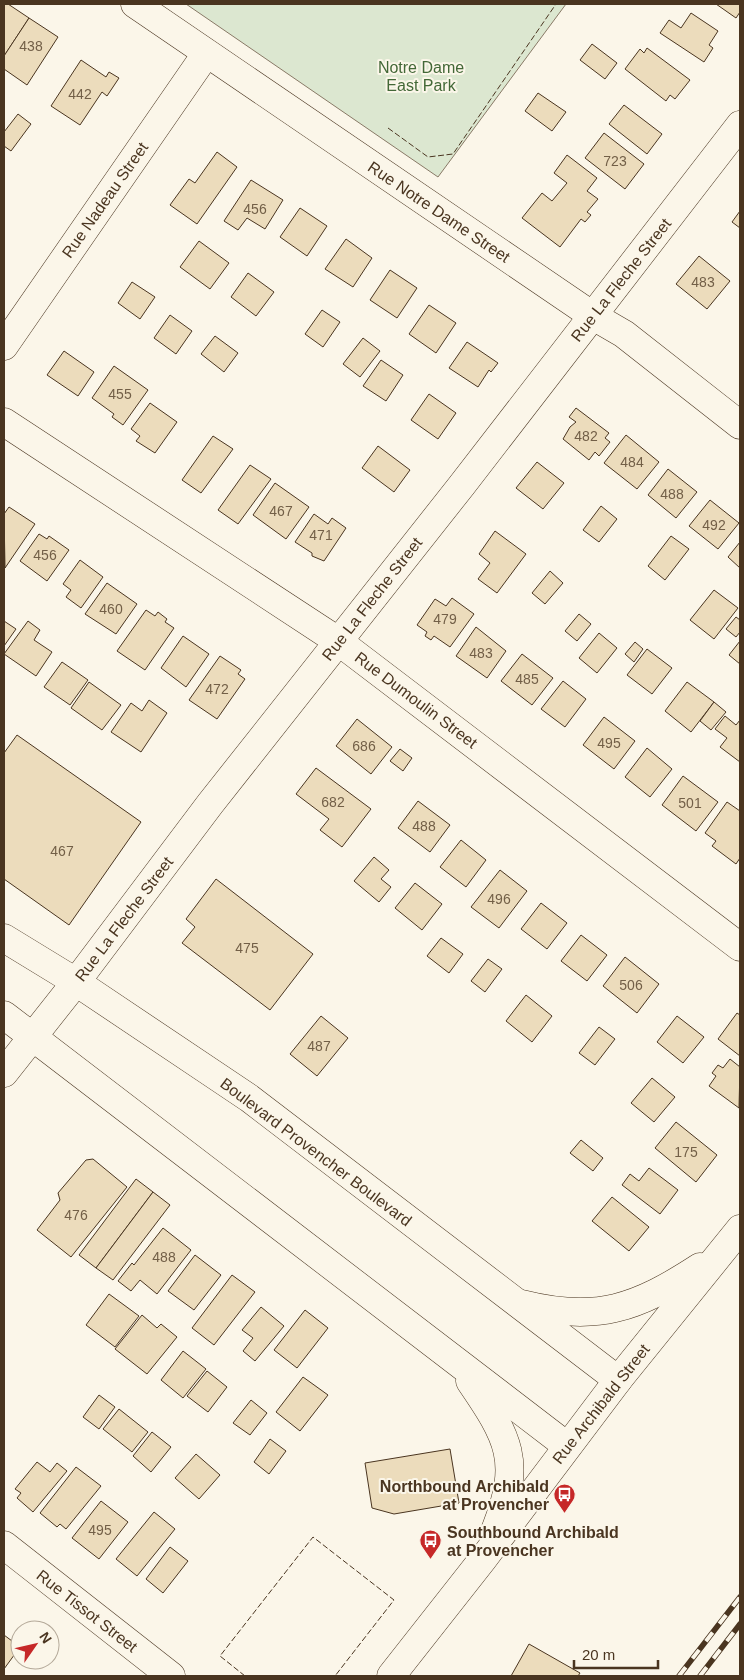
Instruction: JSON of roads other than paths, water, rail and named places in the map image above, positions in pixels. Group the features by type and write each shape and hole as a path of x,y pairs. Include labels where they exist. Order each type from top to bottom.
{"street":[{"name":"Rue Notre Dame Street","path":"135,4 593,316 624,334 740,424"},
{"name":"Rue Nadeau Street","path":"4,346 206,54"},
{"name":"Rue La Fleche Street","path":"4,1073 76,982 210,804 462,486 740,125"},
{"name":"Rue Dumoulin Street","path":"4,422 338,641 740,947"},
{"name":"Boulevard Provencher Boulevard","path":"4,938 76,982 249,1098 618,1380"},
{"path":"4,1015 34,1036 567,1446"},
{"name":"Rue Archibald Street","path":"391,1676 484,1559 618,1380 740,1229"},
{"path":"514,1302 565,1313 603,1312 620,1308 666,1290 722,1253"},
{"path":"458,1364 504,1438 510,1467 508,1498 484,1559"},
{"name":"Rue Tissot Street","path":"4,1545 171,1676"}],"railway":[{"path":"679,1676 740,1597"},
{"path":"700,1676 740,1624"}],"place":[{"name":"Northbound Archibald at Provencher","path":"565,1514"},
{"name":"Southbound Archibald at Provencher","path":"431,1560"}],"park label":[{"name":"Notre Dame East Park","path":"421,76"}]}
